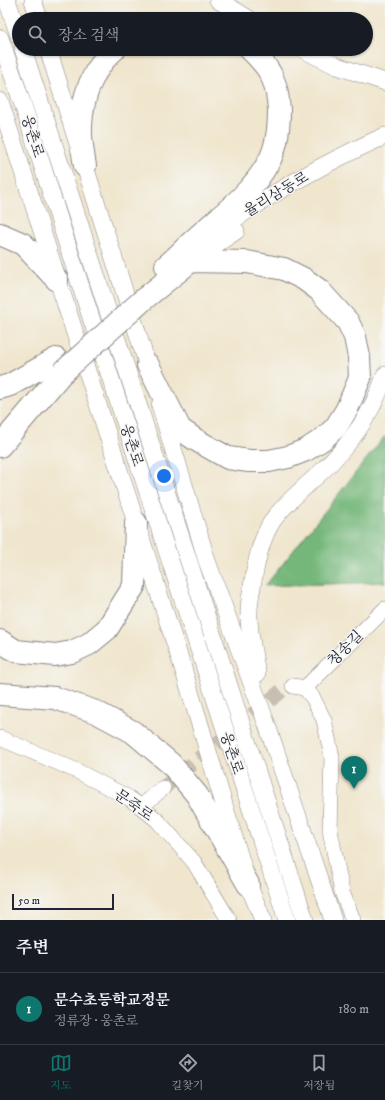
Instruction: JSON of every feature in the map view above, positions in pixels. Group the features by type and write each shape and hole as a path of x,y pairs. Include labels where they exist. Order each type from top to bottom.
{"highway":[{"path":"85,166 81,126 85,99 91,80 100,65 108,56"},
{"path":"0,428 59,366 141,292 182,261 194,239 219,219 253,184 268,163 273,152 278,127 278,96 275,80 256,56"},
{"path":"0,234 23,244 57,280"},
{"path":"148,365 180,429 228,458 249,461 269,461 288,457 306,450 323,439 336,427 354,395 360,378 359,357 355,337 348,322 319,290 304,279 284,269 266,265 231,261 182,261"},
{"path":"0,388 59,366"},
{"path":"0,446 59,366"},
{"path":"0,641 16,650 55,655 72,652 89,644 107,629 134,586 136,524"},
{"path":"10,694 55,698 96,712 132,732 171,764 197,795 248,884"}],"main road":[{"path":"7,0 12,15"},
{"path":"33,0 37,12"},
{"path":"218,0 238,12"},
{"name":"웅촌로","path":"0,38 287,920"},
{"name":"웅촌로","path":"25,56 84,232 216,650 305,920"},
{"path":"50,56 148,365 207,561 266,722 333,920"},
{"path":"316,56 337,66 385,82"},
{"path":"0,101 182,665 248,884 263,920"},
{"name":"율리삼동로","path":"182,261 266,198 355,149 385,136"},
{"name":"율리삼동로","path":"182,261 272,206 385,148"},
{"path":"266,722 253,650 249,611 255,569 263,541 273,521 298,493 341,452 356,433 370,411 380,391 385,375"}],"street":[{"name":"청송길","path":"353,920 342,892 330,830 332,757 324,720 314,698 299,687 385,608"},
{"name":"문죽로","path":"0,738 75,770 129,798 141,807 157,820 194,862 229,920"},
{"path":"141,807 163,788"}],"green space":[{"path":"385,436 385,582 265,586"}],"tunnel":[{"path":"163,788 285,688"}],"place":[{"name":"문수초등학교정문","path":"354,789"}]}
